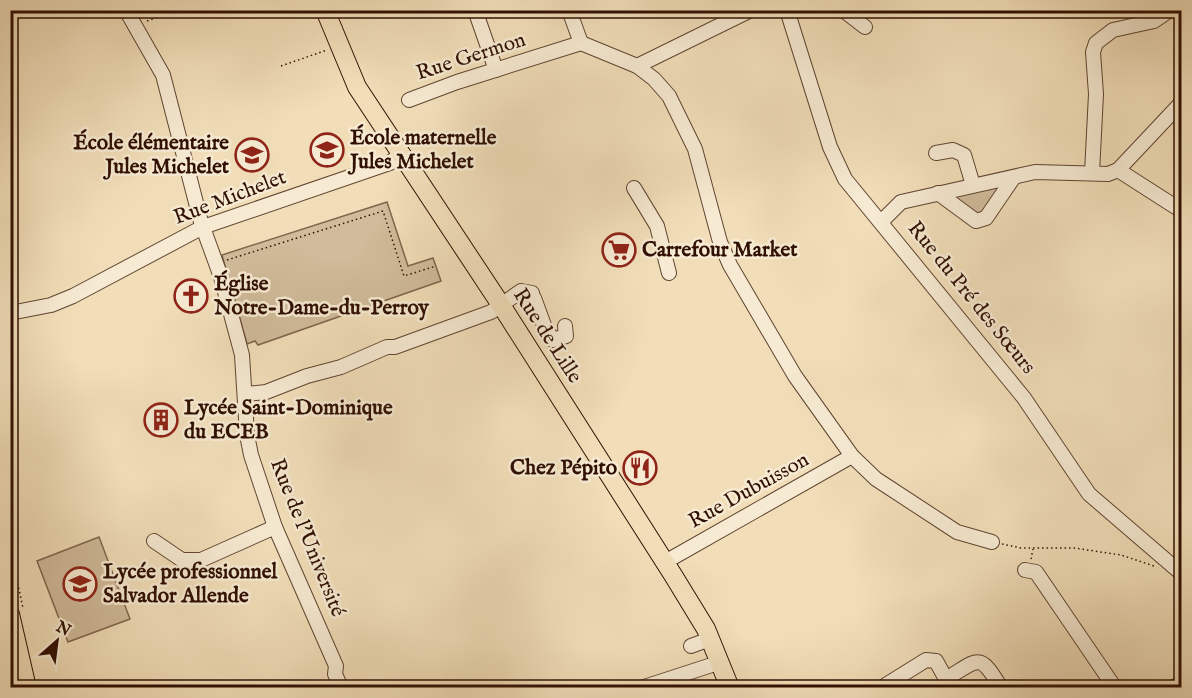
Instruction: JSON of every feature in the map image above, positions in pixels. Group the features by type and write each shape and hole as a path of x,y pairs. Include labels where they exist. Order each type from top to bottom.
{"main road":[{"name":"Rue de Lille","path":"325,10 357,87 399,154 501,305 665,562 710,639 730,687"},
{"path":"10,614 27,687"}],"street":[{"name":"Rue de l'Université","path":"126,10 163,75 203,227 221,277 243,355 247,435 275,527 336,666 335,674 341,687"},
{"path":"475,10 496,70"},
{"path":"569,10 581,43 637,66 654,79 669,96 687,130 720,242 730,265 795,376 852,456 876,479 957,532 992,542"},
{"path":"637,66 751,10"},
{"name":"Rue du Pré des Sœurs","path":"787,10 830,147 845,179 882,221 1024,398 1089,494 1177,570"},
{"path":"843,10 865,27"},
{"path":"1092,173 1096,94 1093,52 1103,36 1113,30 1154,21 1170,10"},
{"name":"Rue Germon","path":"409,100 457,82 581,43"},
{"path":"882,221 901,202 1035,172 1108,174 1118,170 1182,102"},
{"path":"936,153 953,150 964,154 973,185"},
{"name":"Rue Michelet","path":"10,313 51,304 73,296 203,227 387,164 399,154"},
{"path":"1118,170 1182,211"},
{"path":"938,193 976,220 986,218 1014,177"},
{"path":"634,188 657,226 669,273"},
{"path":"246,394 266,392 306,376 342,367 387,347 395,347 472,319 525,290 554,340 566,336 565,326"},
{"name":"Rue Dubuisson","path":"665,562 852,456"},
{"path":"154,541 182,560 201,560 275,527"},
{"path":"1025,570 1035,572 1115,687"},
{"path":"691,646 710,639"},
{"path":"881,687 926,660 936,661 949,683 974,662 981,661 987,664 1001,687"},
{"path":"641,687 721,662"},
{"path":"1174,687 1182,681"}],"path":[{"path":"135,25 179,10"},
{"path":"280,66 339,45"},
{"path":"224,261 383,211 404,276 436,266"},
{"path":"992,542 1033,548 1074,548 1121,555 1151,565 1177,570"}],"shaded area":[{"path":"1005,185 983,217 953,197"},
{"path":"387,202 408,266 433,258 441,281 258,345 255,341 247,344 222,255"},
{"path":"99,537 130,619 68,642 37,561"}],"place":[{"name":"École maternelle Jules Michelet","path":"327,150"},
{"name":"École élémentaire Jules Michelet","path":"252,155"},
{"name":"Carrefour Market","path":"619,250"},
{"name":"Église Notre-Dame-du-Perroy","path":"191,296"},
{"name":"Lycée Saint-Dominique du ECEB","path":"161,420"},
{"name":"Chez Pépito","path":"640,468"},
{"name":"Lycée professionnel Salvador Allende","path":"80,584"}]}
